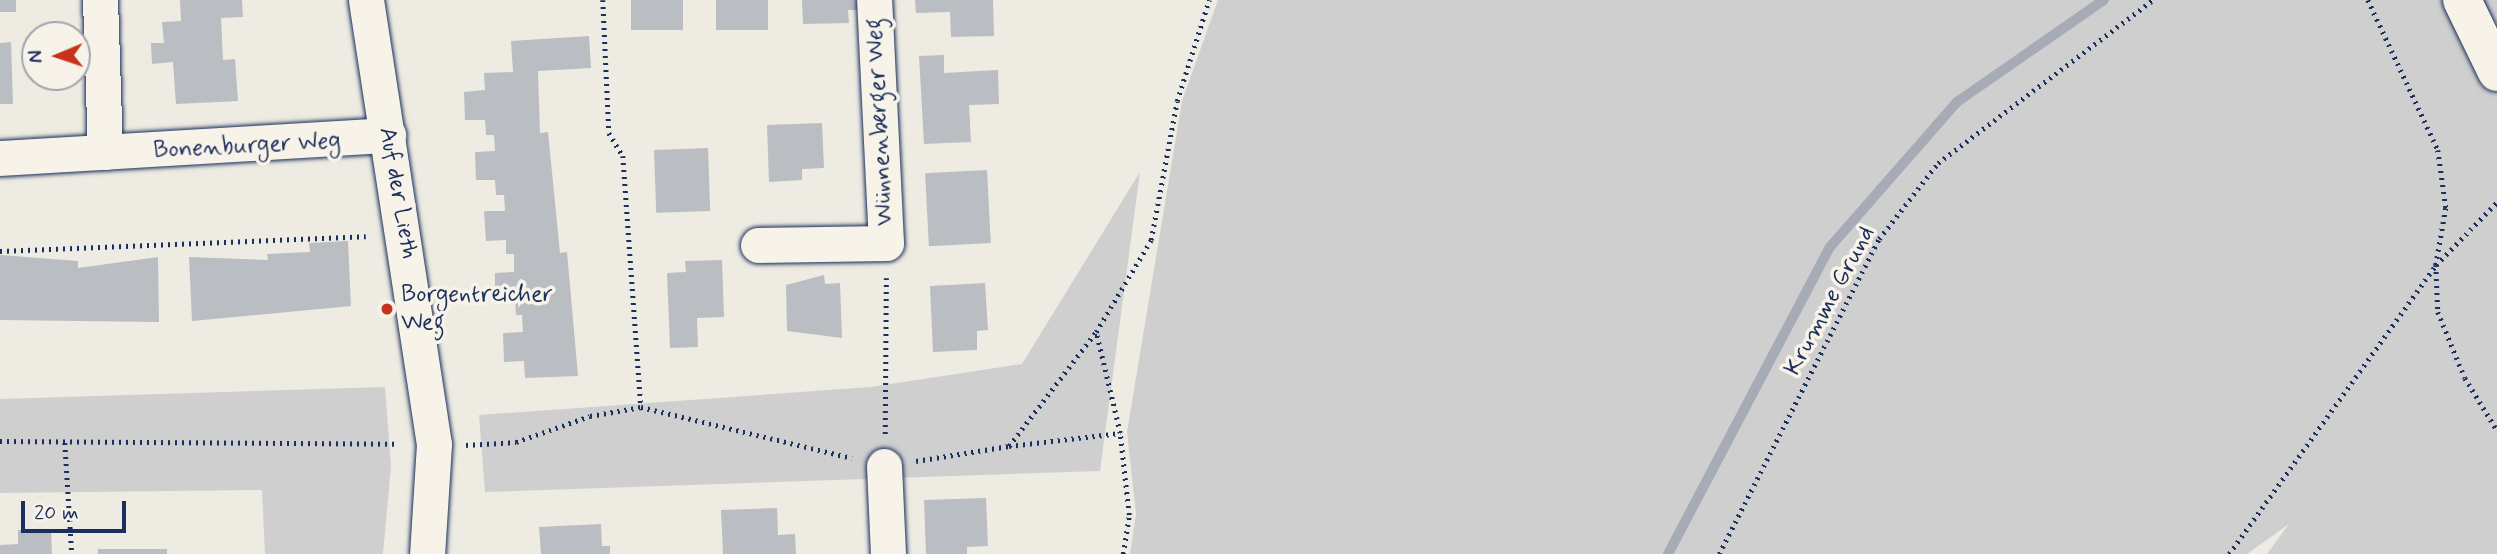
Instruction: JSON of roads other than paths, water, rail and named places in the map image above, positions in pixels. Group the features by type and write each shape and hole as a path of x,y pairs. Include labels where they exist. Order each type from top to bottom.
{"highway":[{"path":"2462,0 2497,72"}],"street":[{"path":"100,0 105,152"},
{"name":"Auf der Lieth","path":"366,0 434,444 427,554"},
{"name":"Wünnenberger Weg","path":"758,245 886,243 874,0"},
{"name":"Bonenburger Weg","path":"0,158 388,135"},
{"path":"884,466 888,554"}],"waterway":[{"path":"1668,554 1830,247 1957,102 2104,0"}],"place":[{"name":"Borgentreicher Weg","path":"387,309"}]}
